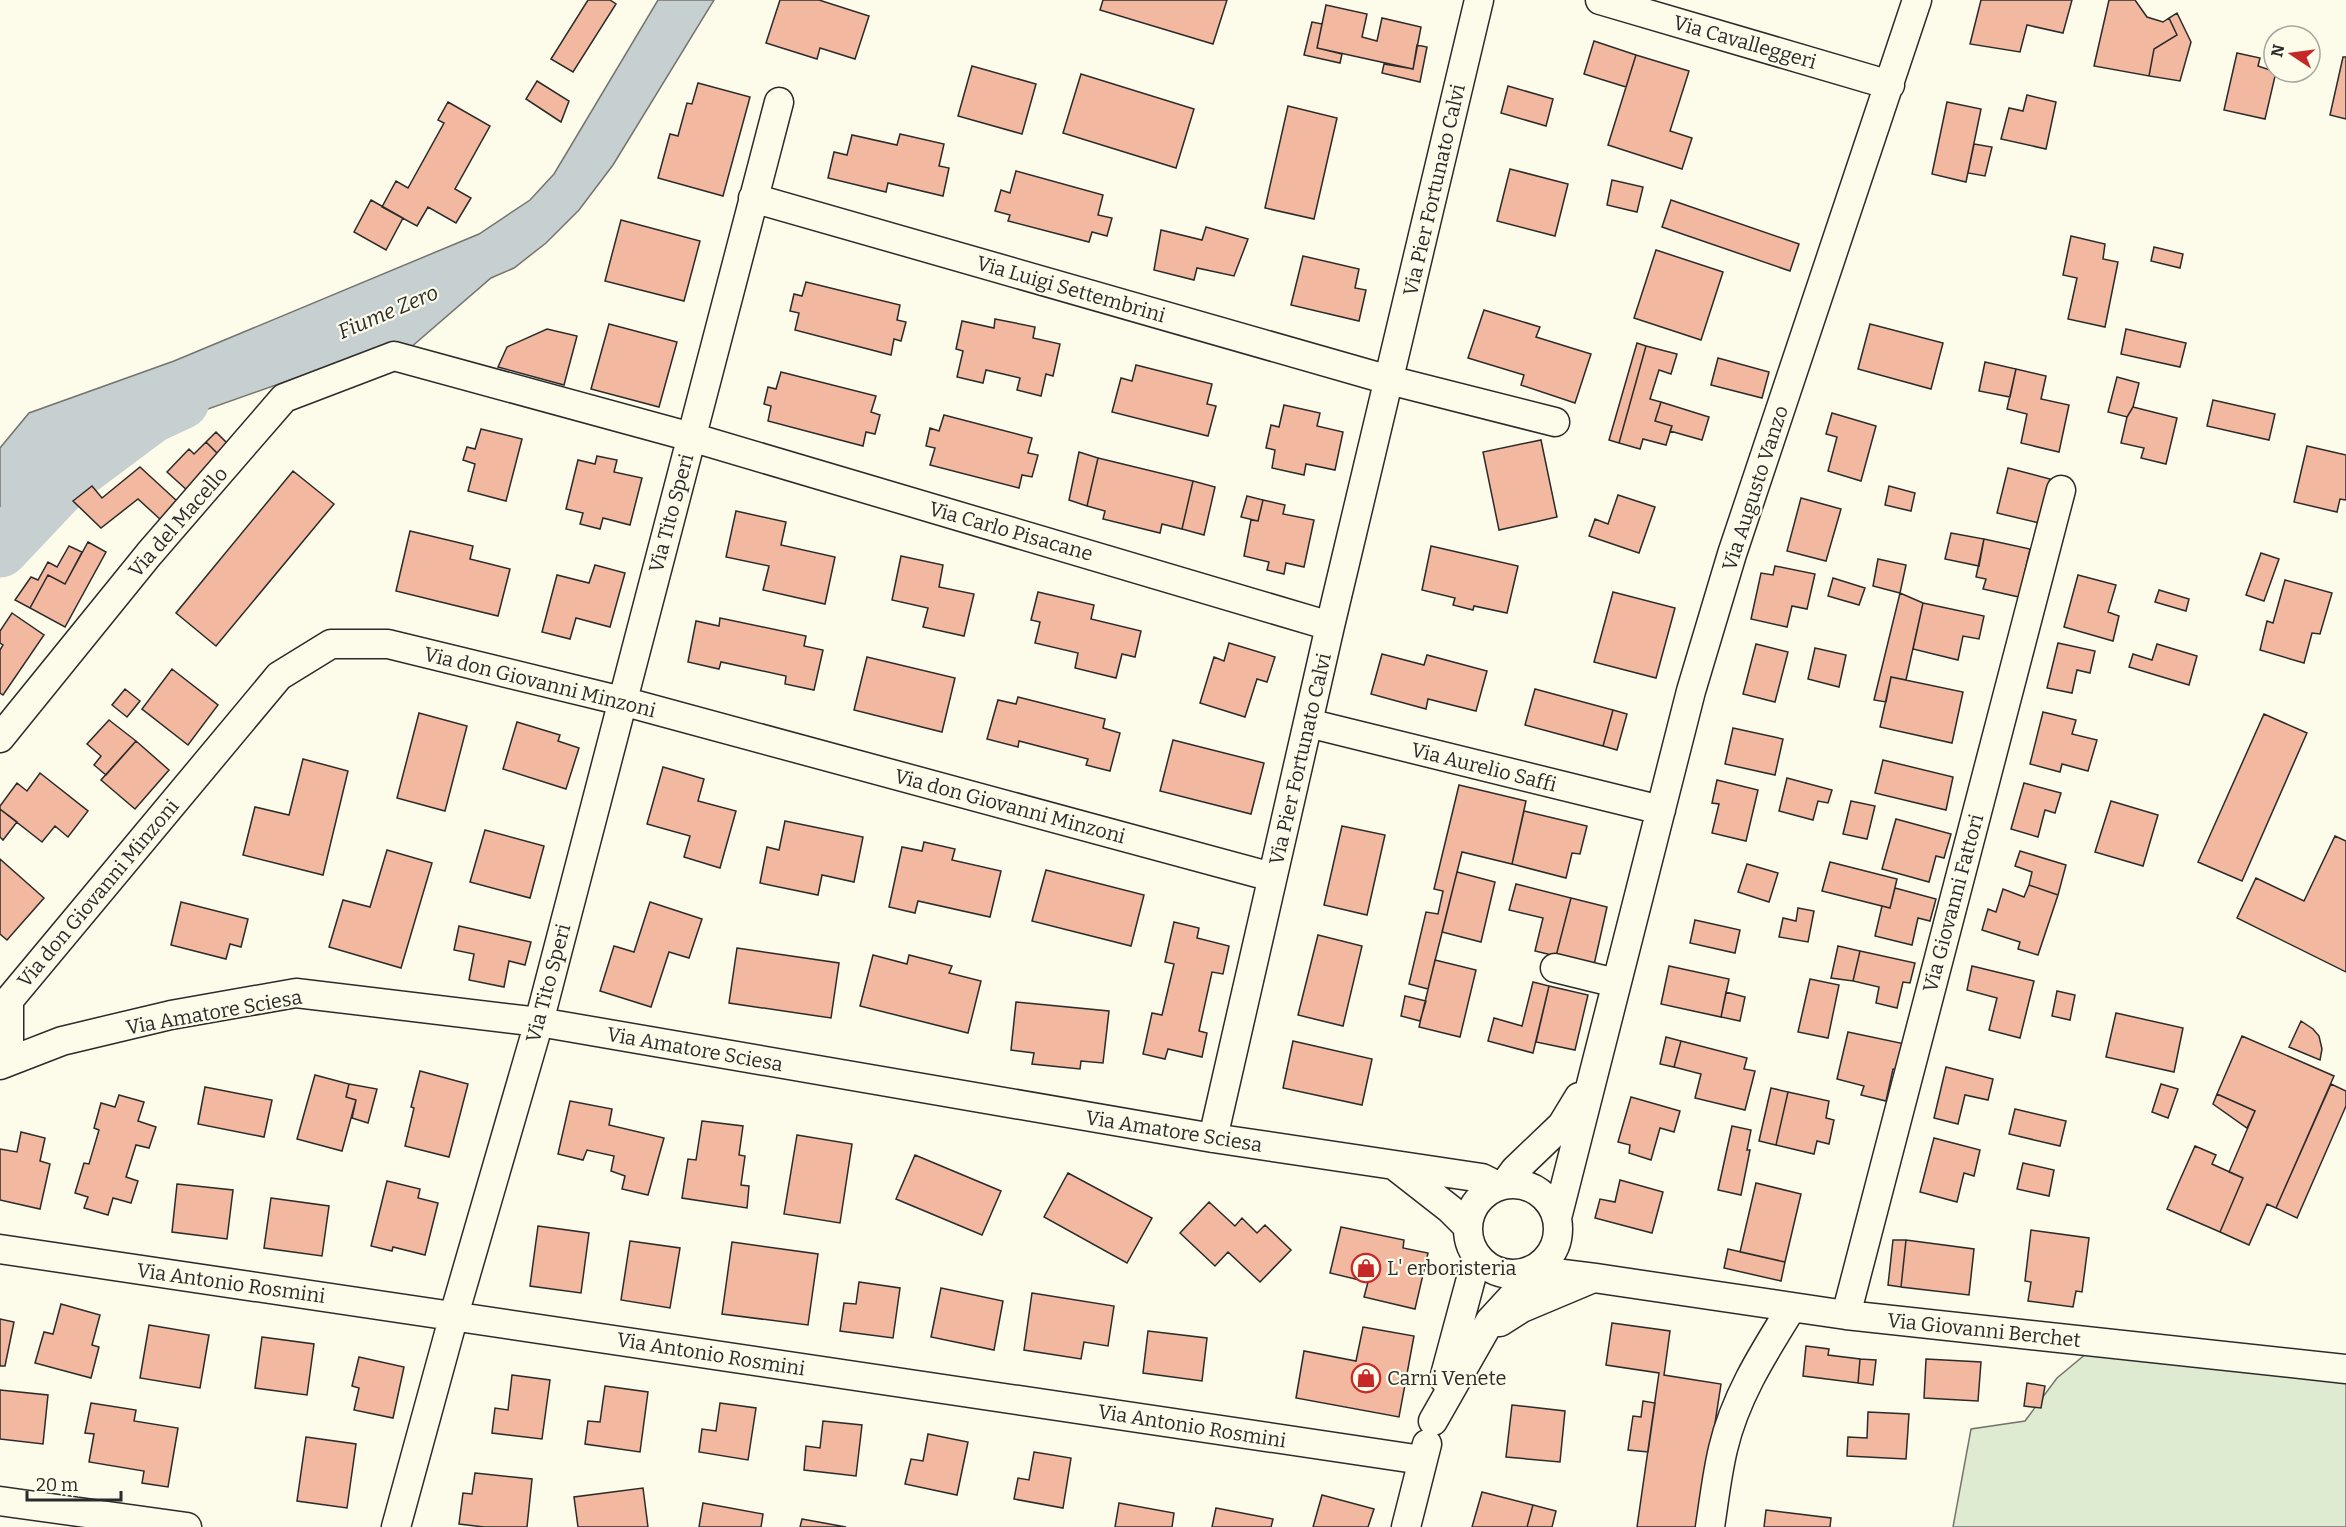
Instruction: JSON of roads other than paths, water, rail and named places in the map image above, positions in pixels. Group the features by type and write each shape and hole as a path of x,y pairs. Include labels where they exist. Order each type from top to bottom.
{"street":[{"name":"Via Pier Fortunato Calvi","path":"1213,1138 1330,626 1479,0"},
{"name":"Via Cavalleggeri","path":"1600,0 1890,85"},
{"name":"Via Augusto Vanzo","path":"1433,1421 1483,1332 1502,1306 1525,1283 1531,1270 1544,1262 1553,1251 1591,1077 1691,691 1732,554 1917,0"},
{"name":"Via Tito Speri","path":"396,1527 454,1315 539,1022 779,102"},
{"name":"Via Luigi Settembrini","path":"753,198 1389,380"},
{"name":"Via Tito Speri","path":"394,356 691,437"},
{"name":"Via del Macello","path":"0,738 149,554 284,398 394,356"},
{"path":"1389,380 1555,422"},
{"name":"Via Carlo Pisacane","path":"691,437 1330,626"},
{"name":"Via Giovanni Fattori","path":"1846,1316 2061,490"},
{"name":"Via don Giovanni Minzoni","path":"4,1063 9,1000 279,676 331,644 388,644 622,701 1272,877"},
{"name":"Via Aurelio Saffi","path":"1308,723 1661,810"},
{"path":"1555,968 1616,983"},
{"name":"Via Amatore Sciesa","path":"4,1063 72,1038 171,1016 296,993 539,1022 1213,1138 1482,1178 1501,1185"},
{"name":"Via Augusto Vanzo","path":"1468,1227 1471,1213 1478,1201 1488,1191 1501,1185 1562,1125 1591,1077"},
{"path":"1440,1172 1495,1161 1535,1142 1562,1125"},
{"path":"1393,1164 1450,1209 1468,1227 1470,1242 1477,1256 1488,1267 1501,1273 1517,1274 1531,1270"},
{"path":"1501,1185 1519,1184 1543,1195 1551,1205 1557,1227"},
{"name":"Via Giovanni Berchet","path":"1557,1227 1576,1255 1623,1282"},
{"name":"Via Antonio Rosmini","path":"0,1249 1422,1461"},
{"name":"Via Augusto Vanzo","path":"1406,1527 1477,1256"},
{"name":"Via Giovanni Berchet","path":"1531,1270 1846,1316 2346,1369"},
{"path":"1483,1332 1522,1308 1595,1278"},
{"path":"1710,1527 1723,1448 1739,1398 1761,1356 1792,1307"},
{"path":"0,1501 187,1527"}],"water":[{"path":"658,0 714,0 613,165 579,210 546,243 514,268 491,278 410,348 358,356 75,456 0,547 0,448 29,413 174,361 479,234 530,200 554,174"}],"waterway":[{"name":"Fiume Zero","path":"0,549 68,477 151,415 181,401"}],"place":[{"name":"L' erboristeria","path":"1366,1268"},
{"name":"Carni Venete","path":"1366,1378"}]}
